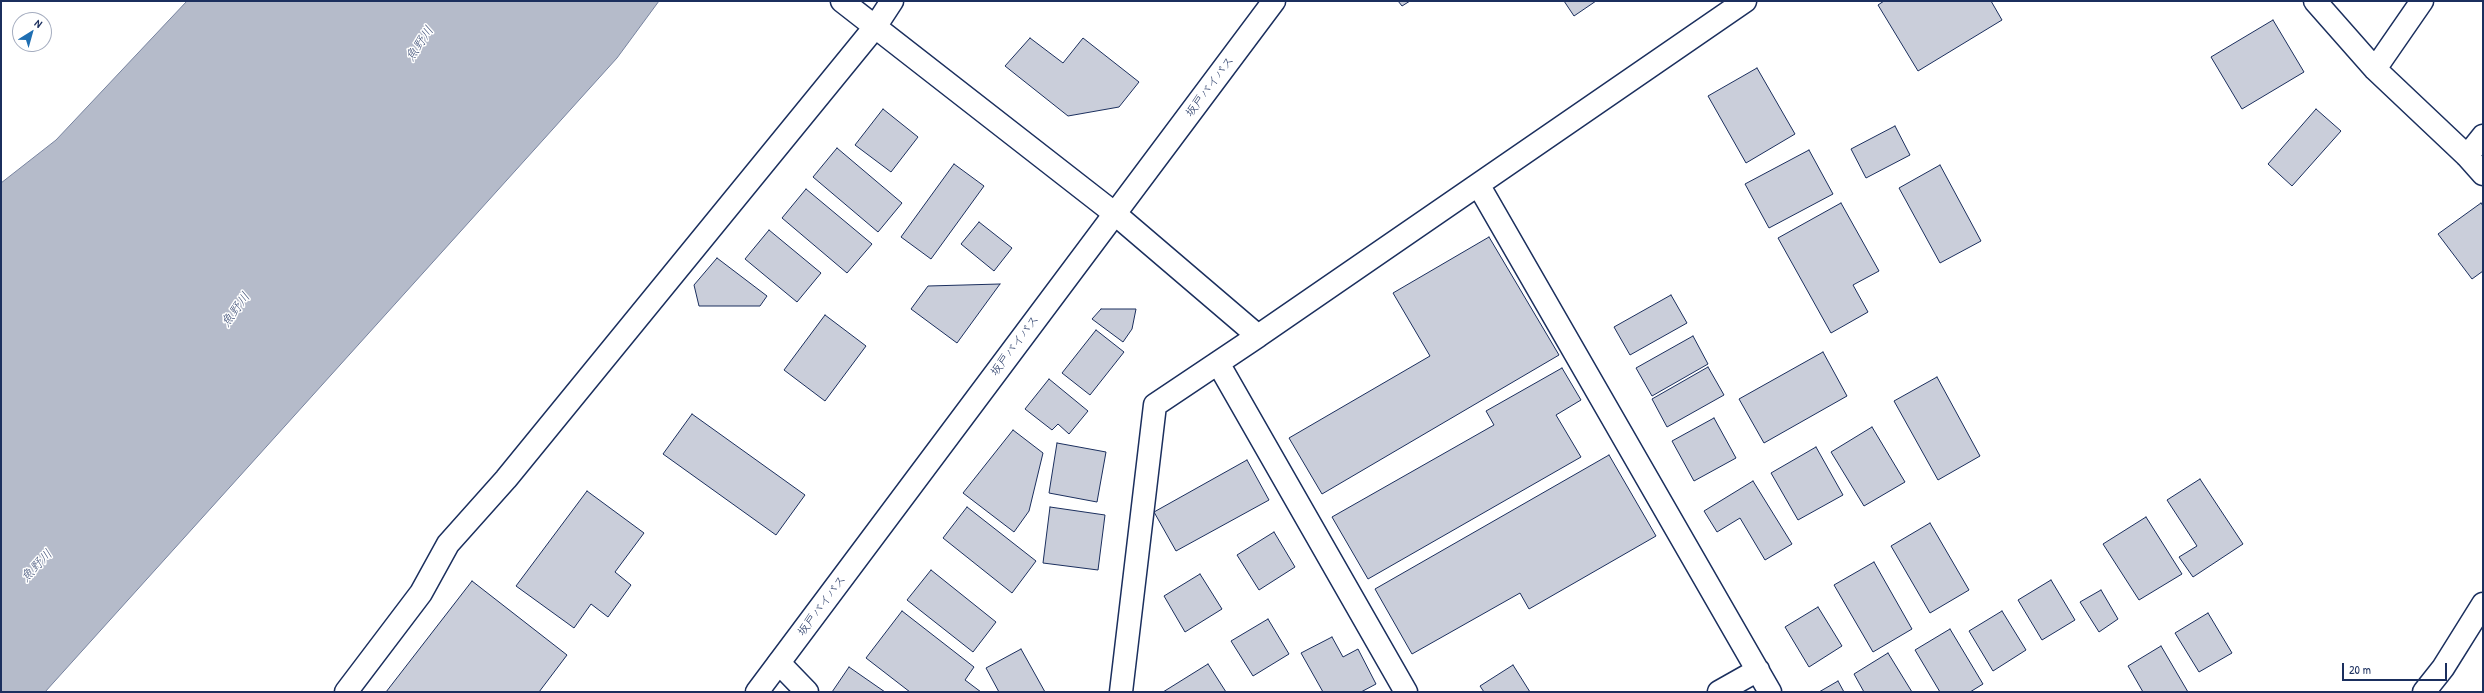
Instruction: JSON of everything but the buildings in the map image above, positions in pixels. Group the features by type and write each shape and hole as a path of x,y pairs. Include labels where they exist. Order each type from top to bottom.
{"main road":[{"path":"842,1 1114,214 1258,336"},
{"path":"346,692 421,593 448,544 506,480 875,27 892,1"},
{"name":"坂戸バイパス","path":"758,692 1274,1"},
{"path":"1121,692 1155,405 1479,186 1745,1"},
{"path":"2315,1 2375,69 2467,156 2483,174"},
{"path":"2375,69 2422,1"},
{"path":"2467,156 2483,136"},
{"path":"1479,186 1770,692"},
{"path":"1218,363 1406,692"},
{"path":"2424,692 2444,668 2483,604"},
{"path":"779,663 807,692"},
{"path":"1719,692 1758,670"}],"water":[{"name":"魚野川","path":"187,1 659,1 617,58 45,692 1,692 1,183 56,140"}]}
